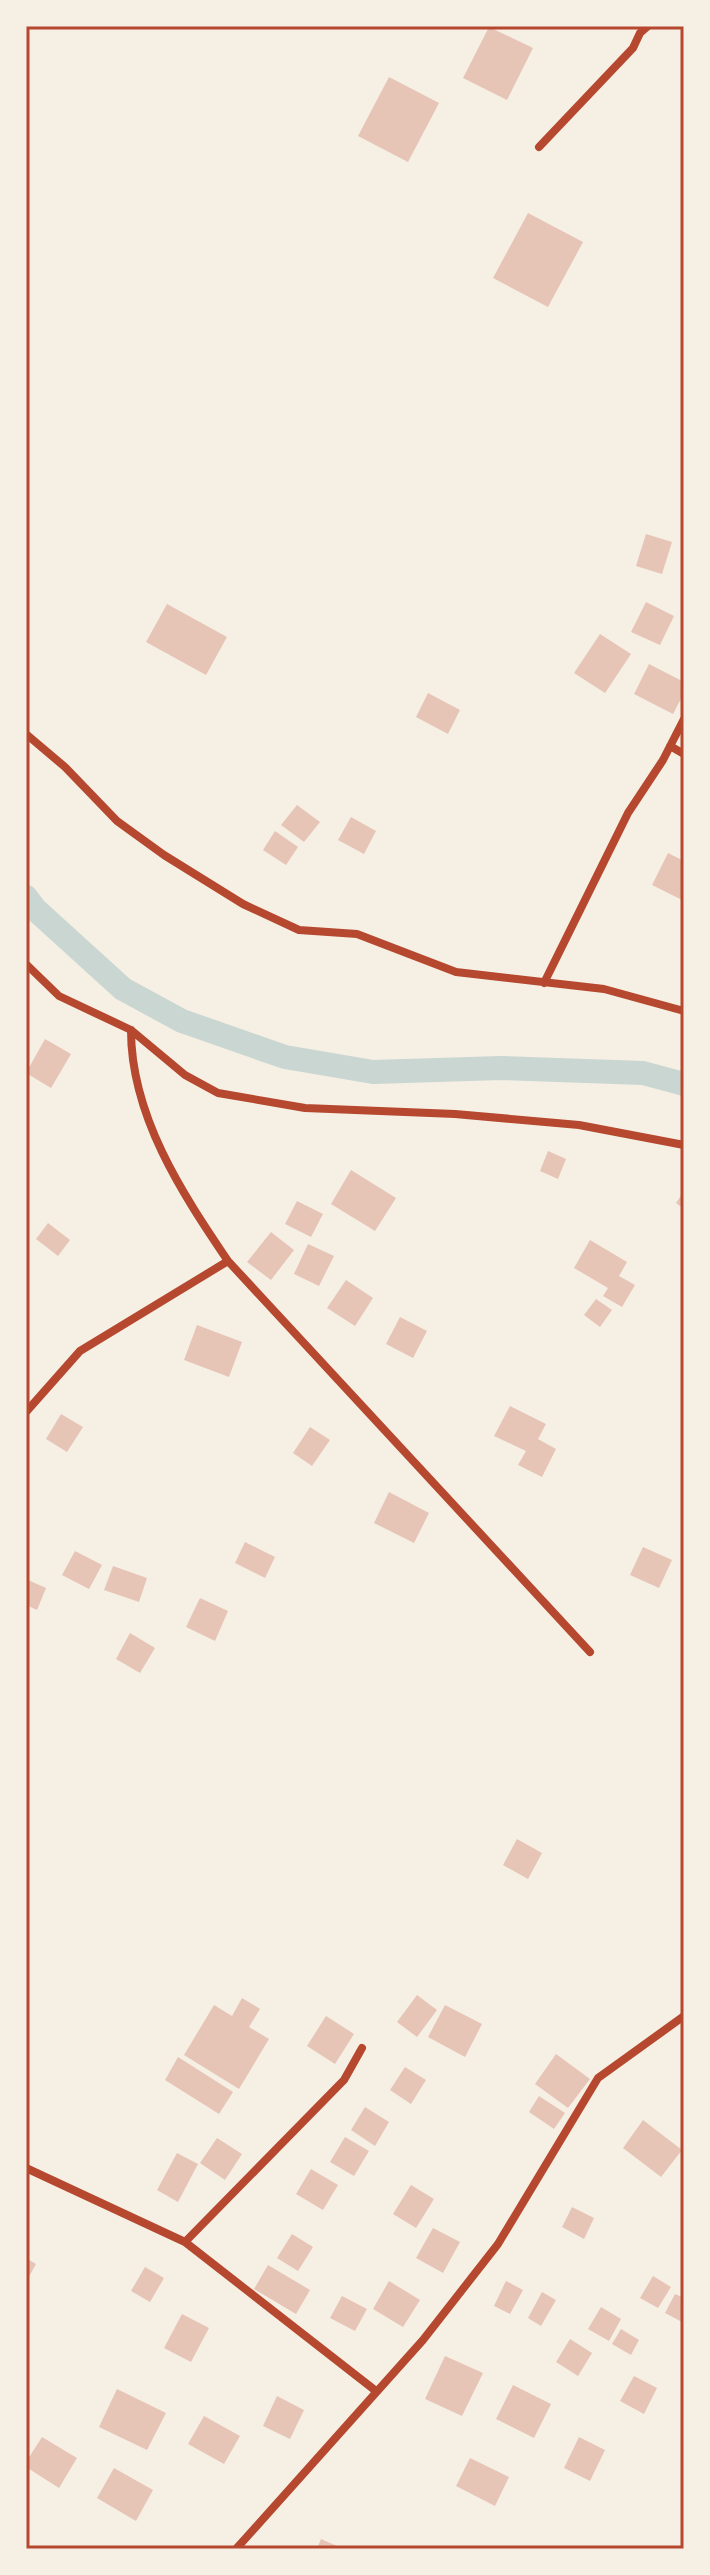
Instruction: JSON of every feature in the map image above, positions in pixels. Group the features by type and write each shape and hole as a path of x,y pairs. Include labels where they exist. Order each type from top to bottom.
{"street":[{"path":"632,26 640,33"},
{"path":"539,147 633,48 640,33 648,26"},
{"path":"544,983 628,813 684,719"},
{"path":"26,734 65,767 117,821 177,864 243,904 299,930 357,934 456,972 604,989 684,1011"},
{"path":"670,746 684,754"},
{"path":"26,964 59,996 131,1030 185,1075 218,1093 305,1108 455,1114 579,1125 684,1145"},
{"path":"131,1030 131,1049 146,1112 157,1140 184,1197 228,1261 590,1652"},
{"path":"26,1412 80,1351 228,1261"},
{"path":"236,2549 423,2340 498,2244 598,2078 684,2016"},
{"path":"185,2242 344,2080 362,2048"},
{"path":"26,2168 185,2242 376,2391"}],"building":[{"path":"489,27 533,48 507,100 463,78"},
{"path":"389,77 439,103 408,162 358,136"},
{"path":"528,213 583,242 548,307 493,278"},
{"path":"646,534 672,542 662,574 636,566"},
{"path":"646,602 674,616 660,645 631,632"},
{"path":"167,604 227,637 206,675 146,642"},
{"path":"600,634 631,654 605,693 574,673"},
{"path":"649,664 684,682 684,693 673,714 634,694"},
{"path":"428,693 460,710 448,734 416,717"},
{"path":"297,805 320,822 304,842 281,825"},
{"path":"351,817 376,831 364,854 338,840"},
{"path":"275,831 298,847 286,865 263,850"},
{"path":"668,853 684,861 684,901 652,885"},
{"path":"45,1039 71,1054 51,1088 26,1073"},
{"path":"548,1151 566,1159 558,1179 540,1171"},
{"path":"351,1170 396,1198 375,1231 331,1204"},
{"path":"684,1191 684,1209 676,1203"},
{"path":"297,1201 323,1214 311,1237 285,1224"},
{"path":"48,1223 70,1240 58,1256 36,1239"},
{"path":"271,1232 294,1250 271,1280 247,1262"},
{"path":"590,1240 627,1262 619,1276 635,1285 622,1307 603,1296 608,1288 574,1268"},
{"path":"308,1244 334,1256 319,1286 294,1274"},
{"path":"346,1280 373,1298 355,1326 327,1308"},
{"path":"596,1299 612,1310 600,1327 584,1315"},
{"path":"400,1317 427,1331 413,1358 386,1344"},
{"path":"197,1325 242,1342 229,1377 184,1360"},
{"path":"510,1406 546,1424 538,1439 556,1449 542,1477 518,1465 526,1451 494,1436"},
{"path":"61,1414 83,1427 67,1452 46,1439"},
{"path":"310,1427 330,1440 312,1466 293,1453"},
{"path":"389,1492 429,1513 414,1543 374,1523"},
{"path":"245,1542 275,1557 265,1578 235,1563"},
{"path":"643,1547 672,1560 659,1588 630,1575"},
{"path":"75,1551 102,1565 89,1589 62,1575"},
{"path":"113,1566 147,1578 139,1602 104,1590"},
{"path":"26,1579 46,1588 37,1610 26,1605"},
{"path":"200,1598 228,1611 215,1641 186,1627"},
{"path":"130,1633 155,1648 140,1673 116,1659"},
{"path":"517,1839 542,1853 528,1879 503,1865"},
{"path":"417,1995 437,2010 417,2037 397,2022"},
{"path":"242,1998 260,2009 249,2027 269,2039 239,2089 184,2055 214,2005 232,2016"},
{"path":"445,2005 482,2024 465,2057 428,2037"},
{"path":"326,2016 354,2034 335,2064 307,2046"},
{"path":"556,2054 590,2079 568,2108 535,2084"},
{"path":"178,2057 233,2092 219,2114 165,2080"},
{"path":"405,2067 426,2080 411,2104 390,2090"},
{"path":"539,2096 565,2113 554,2129 529,2112"},
{"path":"365,2107 389,2122 375,2146 351,2130"},
{"path":"643,2120 682,2150 661,2177 623,2148"},
{"path":"345,2137 369,2151 354,2176 330,2162"},
{"path":"217,2138 242,2154 225,2180 200,2163"},
{"path":"177,2153 198,2164 178,2202 157,2190"},
{"path":"311,2169 338,2185 323,2210 296,2194"},
{"path":"411,2185 434,2199 416,2228 393,2214"},
{"path":"572,2207 594,2218 584,2239 562,2227"},
{"path":"433,2228 460,2242 443,2273 416,2258"},
{"path":"292,2234 313,2247 298,2271 277,2258"},
{"path":"26,2258 36,2264 26,2282"},
{"path":"268,2265 310,2290 296,2314 254,2289"},
{"path":"145,2267 164,2278 150,2302 131,2291"},
{"path":"653,2276 671,2287 658,2308 640,2298"},
{"path":"389,2281 420,2300 403,2327 373,2309"},
{"path":"506,2281 523,2290 510,2314 494,2306"},
{"path":"542,2292 556,2300 541,2326 528,2318"},
{"path":"675,2294 684,2298 684,2323 665,2313"},
{"path":"342,2296 367,2309 355,2331 330,2318"},
{"path":"601,2307 621,2319 609,2341 588,2329"},
{"path":"182,2314 209,2328 191,2362 164,2348"},
{"path":"621,2329 639,2340 631,2355 612,2344"},
{"path":"570,2339 592,2353 578,2376 556,2362"},
{"path":"445,2356 483,2373 462,2416 425,2399"},
{"path":"634,2376 657,2388 644,2414 620,2401"},
{"path":"513,2385 551,2404 534,2438 496,2419"},
{"path":"117,2389 166,2413 147,2450 99,2427"},
{"path":"277,2396 304,2410 290,2439 263,2426"},
{"path":"204,2416 240,2436 224,2464 188,2444"},
{"path":"42,2437 77,2458 59,2488 26,2467"},
{"path":"579,2437 605,2450 590,2481 564,2468"},
{"path":"470,2458 509,2477 495,2506 456,2486"},
{"path":"114,2468 153,2490 136,2521 97,2498"},
{"path":"321,2539 344,2549 317,2549"}],"waterway":[{"path":"26,897 36,910 123,989 182,1021 285,1057 373,1072 501,1068 643,1073 684,1084"}]}
